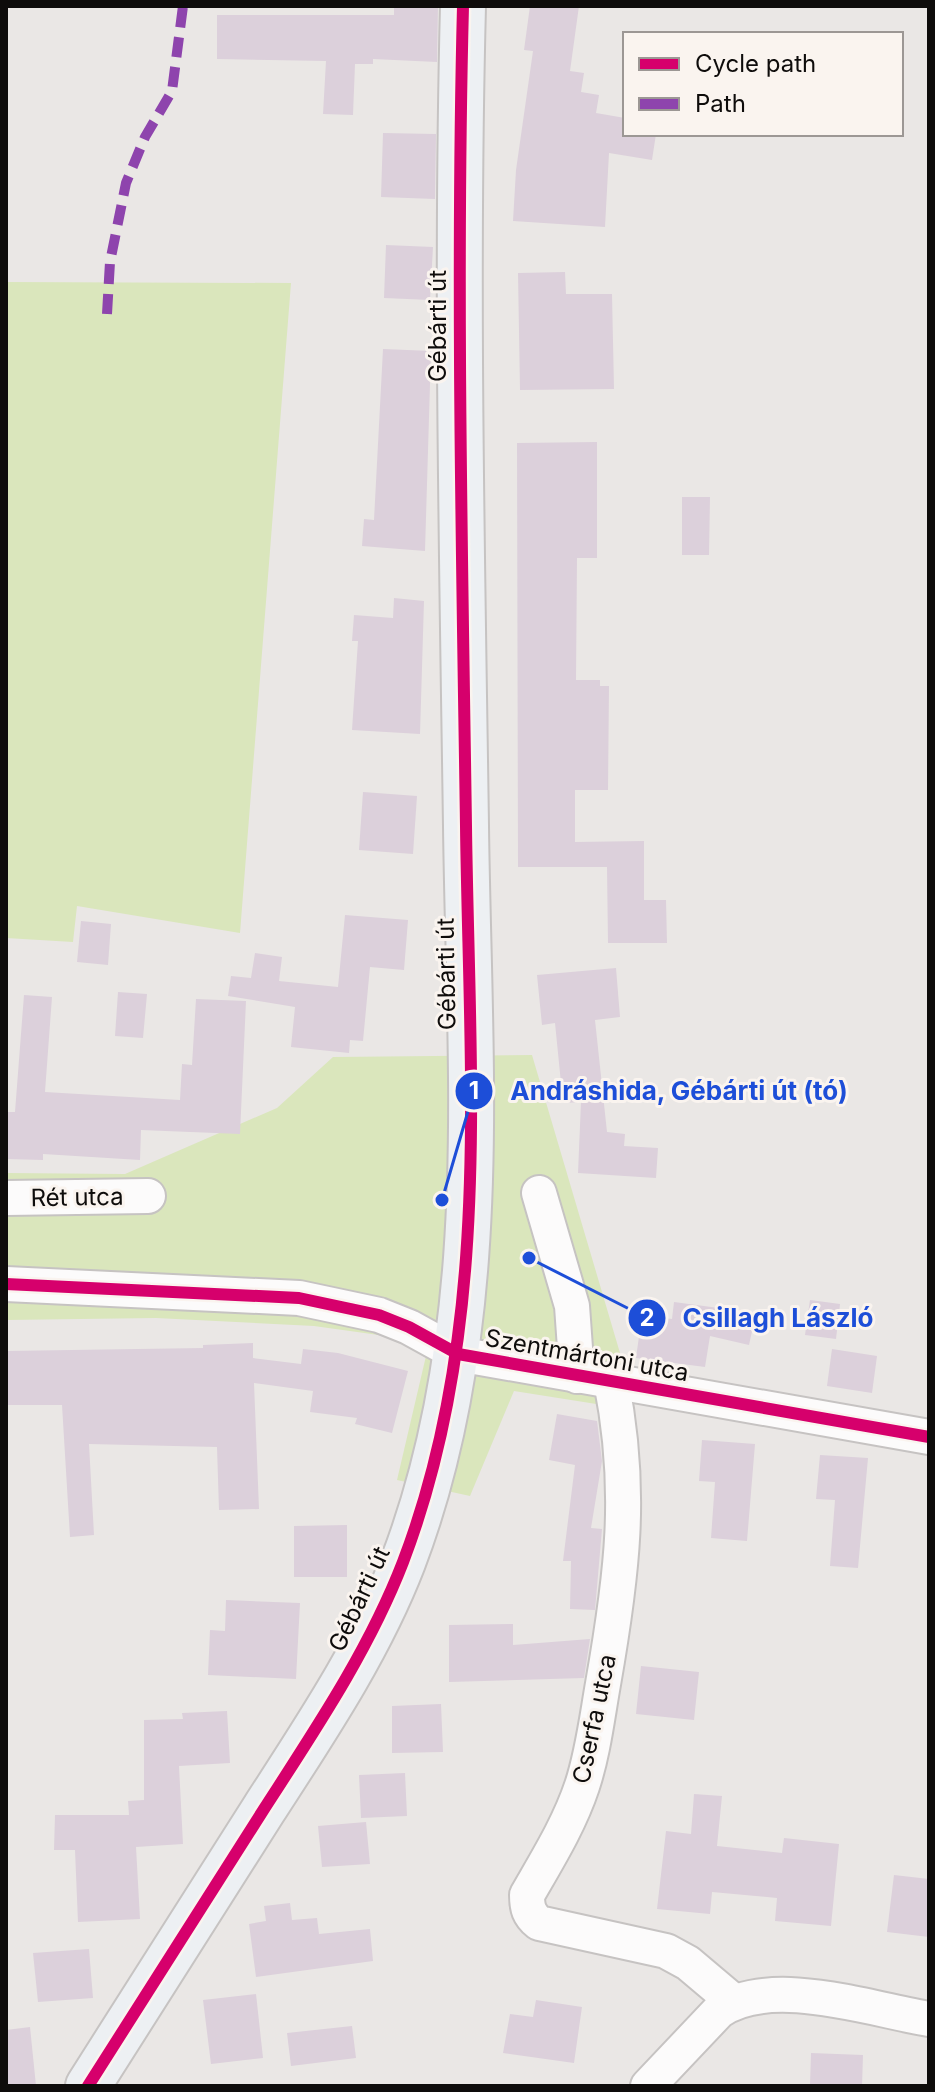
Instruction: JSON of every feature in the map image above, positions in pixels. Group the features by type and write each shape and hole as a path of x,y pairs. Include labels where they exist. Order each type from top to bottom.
{"main road":[{"name":"Gébárti út","path":"88,2086 305,1745 373,1627 403,1561 428,1488 458,1354 471,1190 458,327 463,6"}],"street":[{"path":"539,1193 572,1306 577,1376"},
{"name":"Rét utca","path":"6,1198 148,1196"},
{"name":"Szentmártoni utca","path":"6,1284 299,1298 379,1315 409,1327 458,1354 929,1437"},
{"name":"Cserfa utca","path":"611,1381 624,1457 626,1505 612,1629 581,1789 565,1827 527,1895 527,1907 532,1918 539,1923 666,1951 688,1963 733,2001"},
{"path":"648,2086 702,2027 733,2001 757,1994 798,1996 929,2019"}],"green space":[{"path":"6,282 291,283 240,933 77,906 73,942 6,938"},
{"path":"532,1055 620,1353 628,1409 514,1391 470,1496 397,1480 426,1356 393,1337 314,1326 156,1318 6,1320 6,1173 125,1174 277,1108 333,1057"}],"building":[{"path":"394,6 438,6 437,62 373,59 373,64 355,64 353,115 323,114 326,61 217,59 217,15 394,15"},
{"path":"530,6 579,6 570,71 584,73 581,92 599,95 596,113 623,118 623,136 656,136 652,160 609,153 605,227 513,221 516,170 533,51 524,50"},
{"path":"383,133 436,134 435,199 381,197"},
{"path":"386,245 433,247 430,300 384,298"},
{"path":"565,272 566,294 612,294 614,389 520,390 518,273"},
{"path":"383,349 431,351 425,551 362,546 364,519 374,520"},
{"path":"597,442 597,558 577,558 576,680 600,680 600,686 609,686 608,790 575,790 575,842 644,841 644,900 666,900 667,943 608,943 607,867 518,867 517,443"},
{"path":"682,497 710,497 709,555 682,555"},
{"path":"394,598 424,601 420,734 352,730 358,641 352,641 354,615 393,618"},
{"path":"363,792 417,796 413,854 359,850"},
{"path":"345,915 408,920 404,970 370,967 363,1041 350,1040 349,1053 291,1047 295,1007 228,996 231,976 251,978 255,953 282,957 279,981 338,987"},
{"path":"81,921 111,924 108,965 77,962"},
{"path":"616,968 620,1017 595,1020 607,1132 625,1134 624,1146 658,1148 656,1178 578,1173 581,1102 563,1103 555,1023 542,1025 537,975"},
{"path":"118,992 147,994 143,1038 115,1036"},
{"path":"24,995 52,997 45,1092 180,1100 182,1064 192,1065 196,999 246,1001 240,1134 141,1130 140,1160 43,1154 43,1160 6,1159 6,1112 15,1112"},
{"path":"810,1300 840,1304 836,1339 805,1335"},
{"path":"674,1302 756,1313 749,1345 710,1336 705,1367 636,1358 642,1315 672,1319"},
{"path":"253,1343 253,1358 301,1364 303,1349 338,1353 408,1371 392,1433 355,1424 357,1418 310,1412 313,1391 254,1383 259,1509 219,1510 217,1447 89,1444 94,1535 70,1537 62,1405 6,1405 6,1351 203,1348 203,1345"},
{"path":"832,1349 877,1356 872,1393 827,1386"},
{"path":"557,1414 597,1421 602,1461 591,1528 602,1529 595,1610 570,1609 571,1561 563,1561 575,1465 549,1460"},
{"path":"702,1440 755,1444 747,1541 711,1538 715,1482 699,1481"},
{"path":"820,1455 868,1458 858,1568 830,1566 835,1500 816,1499"},
{"path":"347,1525 347,1577 294,1577 294,1526"},
{"path":"226,1600 300,1603 296,1679 208,1675 210,1630 225,1631"},
{"path":"513,1624 513,1645 590,1639 584,1678 449,1682 449,1625"},
{"path":"641,1666 699,1672 694,1720 636,1714"},
{"path":"441,1704 443,1752 392,1753 392,1706"},
{"path":"227,1711 230,1763 179,1766 183,1844 136,1847 140,1919 78,1922 75,1850 54,1850 55,1815 129,1815 128,1801 144,1800 144,1720 183,1719 182,1713"},
{"path":"405,1773 407,1816 361,1818 359,1775"},
{"path":"694,1794 722,1796 717,1846 782,1853 784,1838 839,1844 831,1926 775,1921 777,1898 712,1892 710,1914 657,1909 666,1831 691,1834"},
{"path":"366,1822 370,1864 322,1867 318,1826"},
{"path":"894,1875 929,1879 929,1937 887,1932"},
{"path":"290,1903 292,1920 317,1918 319,1934 370,1929 373,1961 256,1977 249,1924 266,1921 264,1906"},
{"path":"89,1949 93,1998 38,2002 33,1953"},
{"path":"256,1994 263,2058 211,2064 203,2000"},
{"path":"536,2000 582,2007 574,2063 503,2053 510,2014 533,2017"},
{"path":"352,2026 356,2058 291,2066 287,2033"},
{"path":"30,2027 36,2086 6,2086 6,2030"},
{"path":"811,2053 863,2055 862,2086 810,2086"}],"marked path":[{"path":"107,314 110,262 126,183 145,137 172,91 183,6"}],"cycle path":[{"path":"88,2086 321,1719 374,1627 403,1562 432,1473 451,1382 463,1291 471,1105 460,416 463,6"},
{"path":"6,1284 299,1298 379,1315 409,1327 458,1354 929,1437"}],"place":[{"name":"Andráshida, Gébárti út (tó)","path":"442,1200"},
{"name":"Csillagh László","path":"529,1258"}]}
